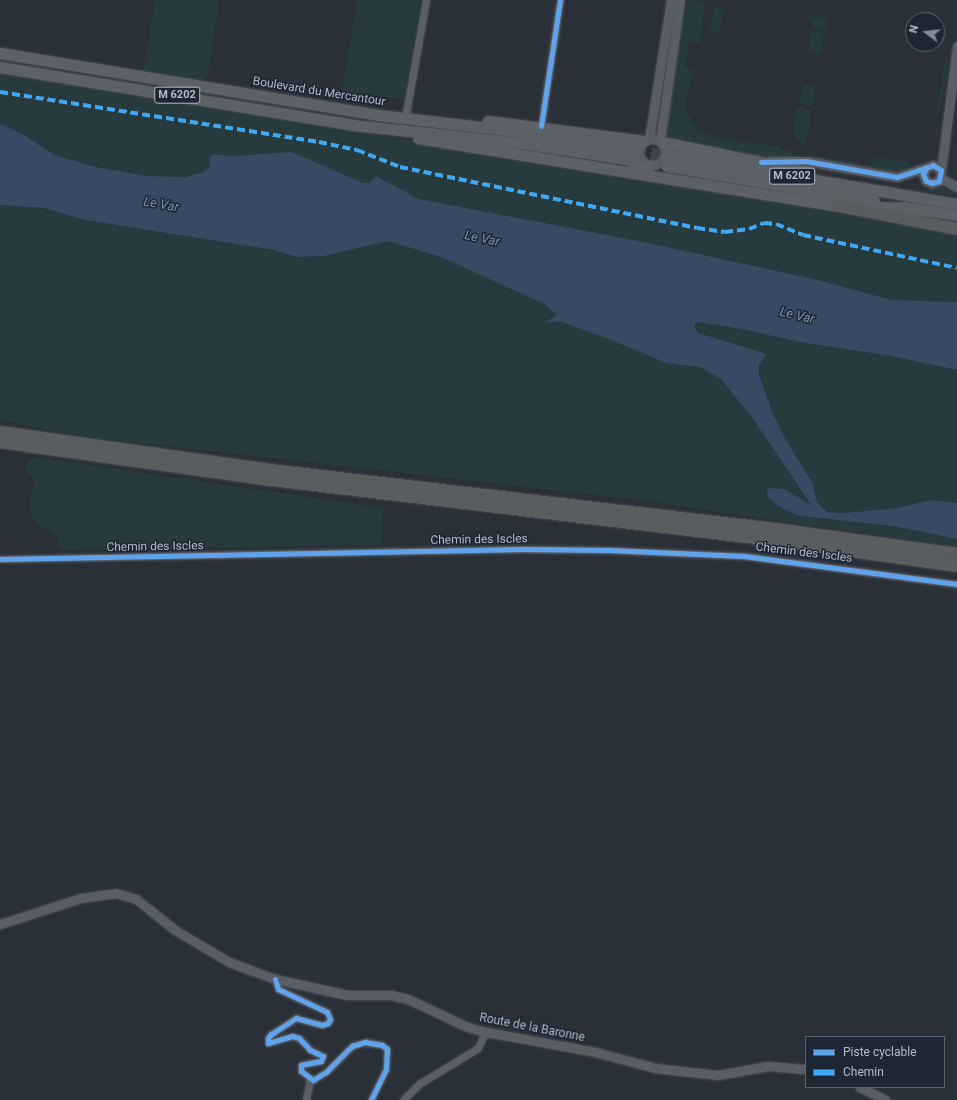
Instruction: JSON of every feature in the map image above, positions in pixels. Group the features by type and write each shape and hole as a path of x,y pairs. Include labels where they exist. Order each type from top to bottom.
{"highway":[{"path":"839,206 957,229"},
{"path":"0,432 262,469 768,528 957,554"},
{"path":"0,442 272,480 764,539 957,566"}],"main road":[{"path":"671,0 646,140 640,149 640,157 663,174 695,182"},
{"path":"533,156 632,169 651,166 662,158 661,142 680,0"},
{"path":"943,139 929,166 923,174 929,183 936,183 941,174 943,139 957,46"},
{"name":"Boulevard du Mercantour","path":"0,54 405,119 524,132 634,155 354,125 0,67"},
{"path":"405,119 454,118 541,126 661,142 761,162 912,203"},
{"path":"354,125 839,206 912,203"},
{"name":"M 6202","path":"668,160 912,203 957,215"},
{"path":"761,162 806,161 897,177 929,166"},
{"path":"929,166 957,187"},
{"name":"M 6202","path":"912,203 957,204"},
{"name":"Route de la Baronne","path":"0,924 93,895 116,893 126,895 146,905 175,930 217,956 275,979 342,994 391,995 408,999 465,1026 486,1032 588,1051 655,1068 702,1075 718,1075 768,1066 805,1069"},
{"path":"862,1088 885,1100"}],"street":[{"path":"405,119 426,0"},
{"path":"541,126 560,0"},
{"name":"Chemin des Iscles","path":"0,559 521,548 609,550 744,556 957,584"},
{"path":"275,979 278,989 329,1015 330,1019 325,1025 296,1018 268,1038 268,1043 272,1043 287,1036 296,1037 310,1050 323,1056 321,1061 301,1065 301,1071 310,1079 314,1080 326,1072 352,1046 365,1042 382,1045 387,1050 386,1069 371,1100"},
{"path":"403,1100 419,1084 459,1062 478,1048 486,1032"},
{"path":"306,1100 310,1079"}],"green space":[{"path":"155,0 219,0 208,75 203,80 143,71"},
{"path":"357,0 421,0 404,99 342,93"},
{"path":"688,0 702,1 705,6 700,43 689,41 685,67 695,71 686,97 686,110 696,128 717,138 779,147 783,151 789,150 796,157 759,158 672,142 666,135 666,115 672,93 675,57"},
{"path":"714,7 724,9 719,32 710,31"},
{"path":"808,16 826,18 825,31 811,27 811,21 806,20"},
{"path":"810,30 824,34 821,54 809,52"},
{"path":"945,60 949,63 940,112 936,115"},
{"path":"0,73 405,139 935,230 957,236 957,302 892,300 822,281 649,243 419,199 376,176 370,183 363,183 292,152 233,156 213,154 210,166 205,172 186,177 147,176 96,167 54,155 24,135 0,124"},
{"path":"804,85 816,87 812,107 798,103"},
{"path":"797,107 812,110 806,144 803,146 793,132"},
{"path":"817,156 872,165 873,157 901,161 905,159 913,168 898,173 812,159"},
{"path":"946,186 957,190 957,196 927,192 927,188"},
{"path":"0,205 44,208 85,220 274,250 297,257 324,256 388,241 441,257 544,304 557,315 546,323 559,321 609,339 666,363 700,366 721,379 751,416 811,506 799,516 893,526 957,539 957,547 640,500 81,436 0,420"},
{"path":"697,322 742,329 799,342 891,356 957,370 957,503 930,500 897,508 844,513 827,512 817,502 816,489 803,465 783,435 772,411 759,375 759,365 767,354 698,333 694,325"},
{"path":"35,457 383,508 381,545 60,550 58,538 37,524 29,511 34,478 26,471 28,460"}],"water":[{"name":"Le Var","path":"0,124 24,135 54,155 96,167 147,176 186,177 204,172 210,166 209,158 213,154 233,156 292,152 363,183 370,183 376,176 419,199 649,243 822,281 892,300 957,302 957,370 891,356 799,342 742,329 697,322 694,325 698,333 767,354 759,365 759,375 772,411 783,435 813,483 817,502 827,512 844,513 897,508 930,500 957,503 957,539 893,526 799,516 782,508 768,498 767,488 784,489 811,505 751,416 721,379 700,367 666,363 609,339 559,321 545,323 557,315 544,304 441,257 388,241 324,256 297,257 274,250 85,220 44,208 0,205"}],"tunnel":[{"path":"635,150 668,155"},
{"path":"633,160 667,166"}],"marked path":[{"path":"0,92 319,142 357,150 400,167 697,228 725,232 749,229 764,223 776,224 803,235 957,268"}],"cycle path":[{"path":"541,126 560,0"},
{"path":"761,162 806,161 897,177 933,165 941,170 939,181 932,183 926,181 923,174 926,168"},
{"path":"0,559 521,549 609,550 744,556 957,584"},
{"path":"275,979 278,989 327,1012 330,1019 328,1023 322,1025 296,1018 271,1034 268,1038 268,1043 292,1036 299,1038 310,1050 323,1056 321,1061 301,1065 301,1071 313,1080 326,1072 352,1046 365,1042 382,1045 387,1049 386,1069 371,1100"}]}
